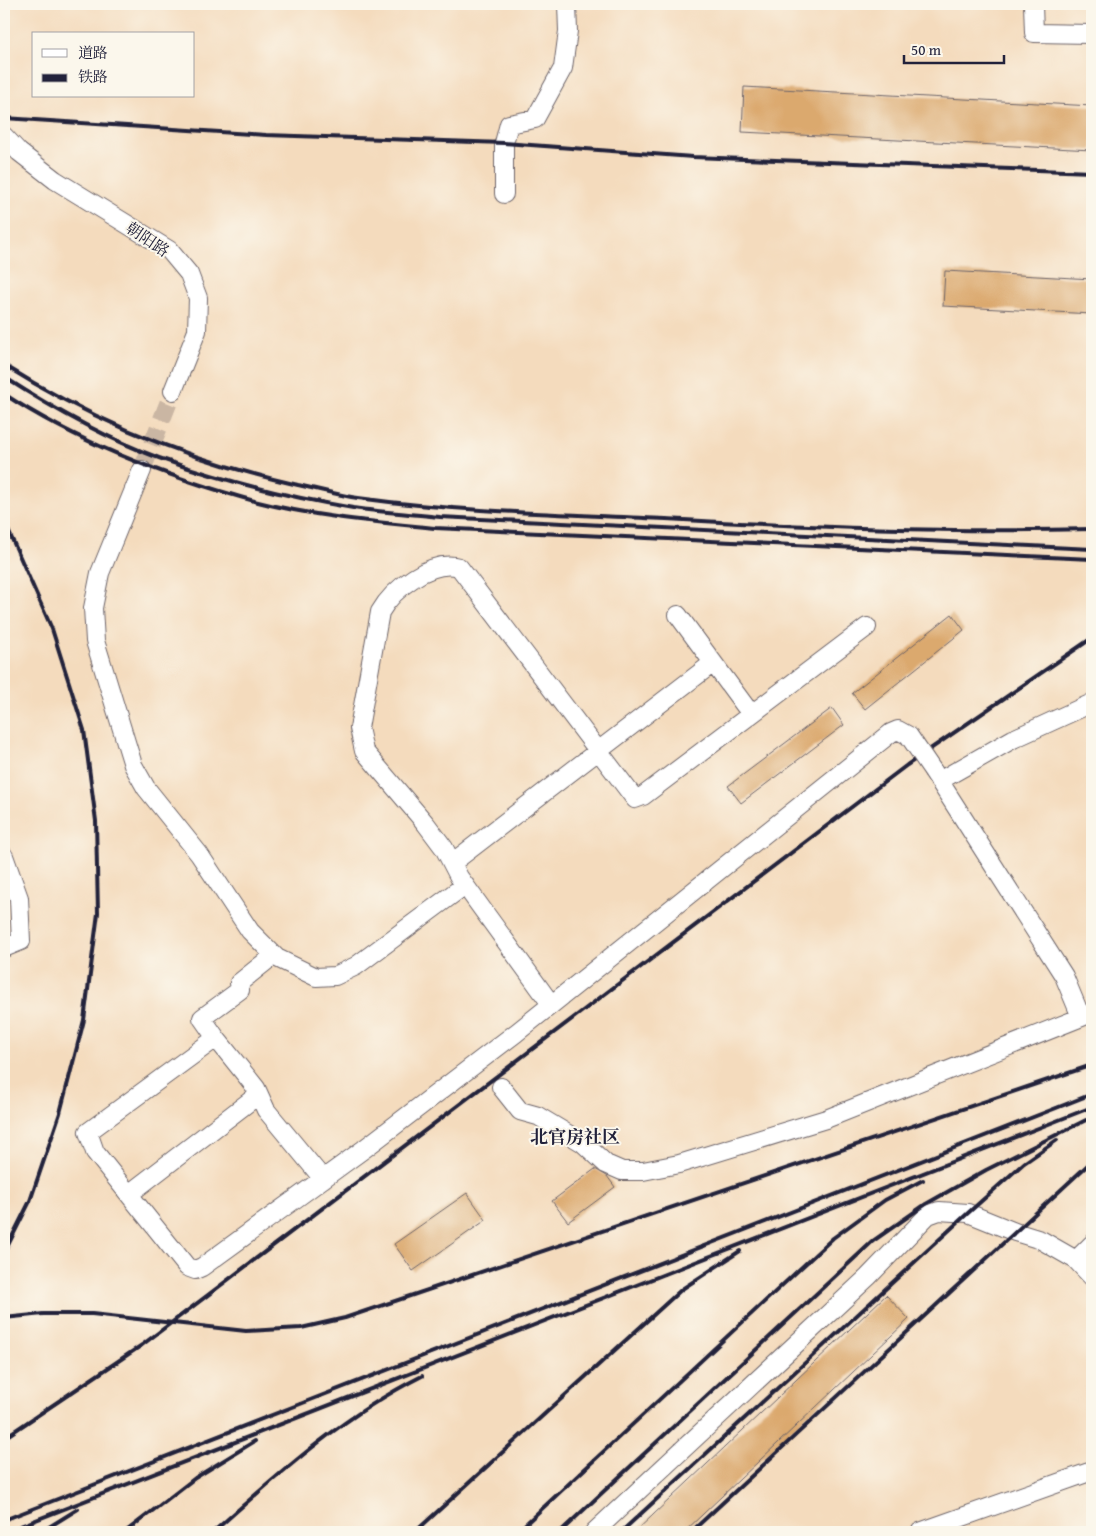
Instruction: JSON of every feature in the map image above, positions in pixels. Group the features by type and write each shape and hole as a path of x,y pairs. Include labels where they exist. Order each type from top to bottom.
{"street":[{"path":"504,194 504,143 509,124 535,119 563,68 568,31 566,4"},
{"path":"1033,4 1034,33 1092,34"},
{"name":"朝阳路","path":"4,136 19,152 55,180 168,250 189,274 198,298 197,331 173,391"},
{"path":"142,470 100,573 94,608 95,640 132,764 146,788 199,854 250,931 274,955 316,977 335,976 356,966 465,885"},
{"path":"551,1004 465,885 426,824 364,751 359,728 380,612 388,597 406,583 429,571 449,564 459,567 636,799 644,796 867,627"},
{"path":"678,615 751,714"},
{"path":"452,863 713,663"},
{"path":"936,776 1013,738 1092,703"},
{"path":"216,1038 88,1132 95,1152 187,1267 195,1270 202,1267 323,1179 551,1004 891,733 898,730 909,736 936,776 1087,1015 826,1119 679,1164 643,1171 622,1171 606,1164 583,1143 538,1116 520,1111 501,1087"},
{"path":"4,856 19,898 21,941 4,948"},
{"path":"274,955 239,983 240,990 202,1018 256,1088 266,1110 323,1179"},
{"path":"129,1194 258,1096"},
{"path":"594,1532 868,1277 928,1215 939,1211 968,1213 1015,1232 1041,1240 1076,1260 1092,1277"},
{"path":"1076,1260 1092,1244"},
{"path":"920,1532 1092,1471"}],"building":[{"path":"744,87 1092,106 1092,150 742,132"},
{"path":"945,271 1092,279 1092,314 943,306"},
{"path":"952,614 964,630 865,709 852,693"},
{"path":"832,708 844,725 741,803 728,786"},
{"path":"595,1169 607,1176 615,1187 568,1222 552,1201"},
{"path":"467,1193 486,1220 413,1271 394,1244"},
{"path":"886,1295 909,1319 684,1532 635,1532"}],"tunnel":[{"path":"142,470 173,391"}],"railway":[{"path":"4,118 266,135 504,143 693,157 1092,172"},
{"path":"4,365 74,405 145,438 182,452 258,475 358,498 396,503 550,514 772,524 932,530 1092,529"},
{"path":"4,377 79,422 159,458 206,474 255,487 353,508 440,517 1092,549"},
{"path":"4,394 63,429 126,458 225,493 280,507 324,515 435,528 1092,559"},
{"path":"4,521 52,629 84,730 96,821 98,913 84,1020 60,1113 30,1201 4,1253"},
{"path":"4,1438 142,1345 907,765 1092,638"},
{"path":"4,1318 43,1314 92,1314 246,1331 301,1328 345,1318 1092,1065"},
{"path":"4,1520 1092,1094"},
{"path":"5,1532 1092,1107"},
{"path":"560,1532 873,1241 926,1204 986,1170 1086,1120"},
{"path":"621,1532 968,1213 1024,1163 1057,1140"},
{"path":"691,1532 1092,1161"},
{"path":"517,1532 833,1238 885,1200 923,1180"},
{"path":"415,1532 682,1289 740,1251"},
{"path":"213,1532 312,1447 365,1409 422,1376"},
{"path":"125,1532 195,1478 255,1441"},
{"path":"41,1532 78,1509"}],"district":[{"name":"北官房社区","path":"575,1137"}]}
